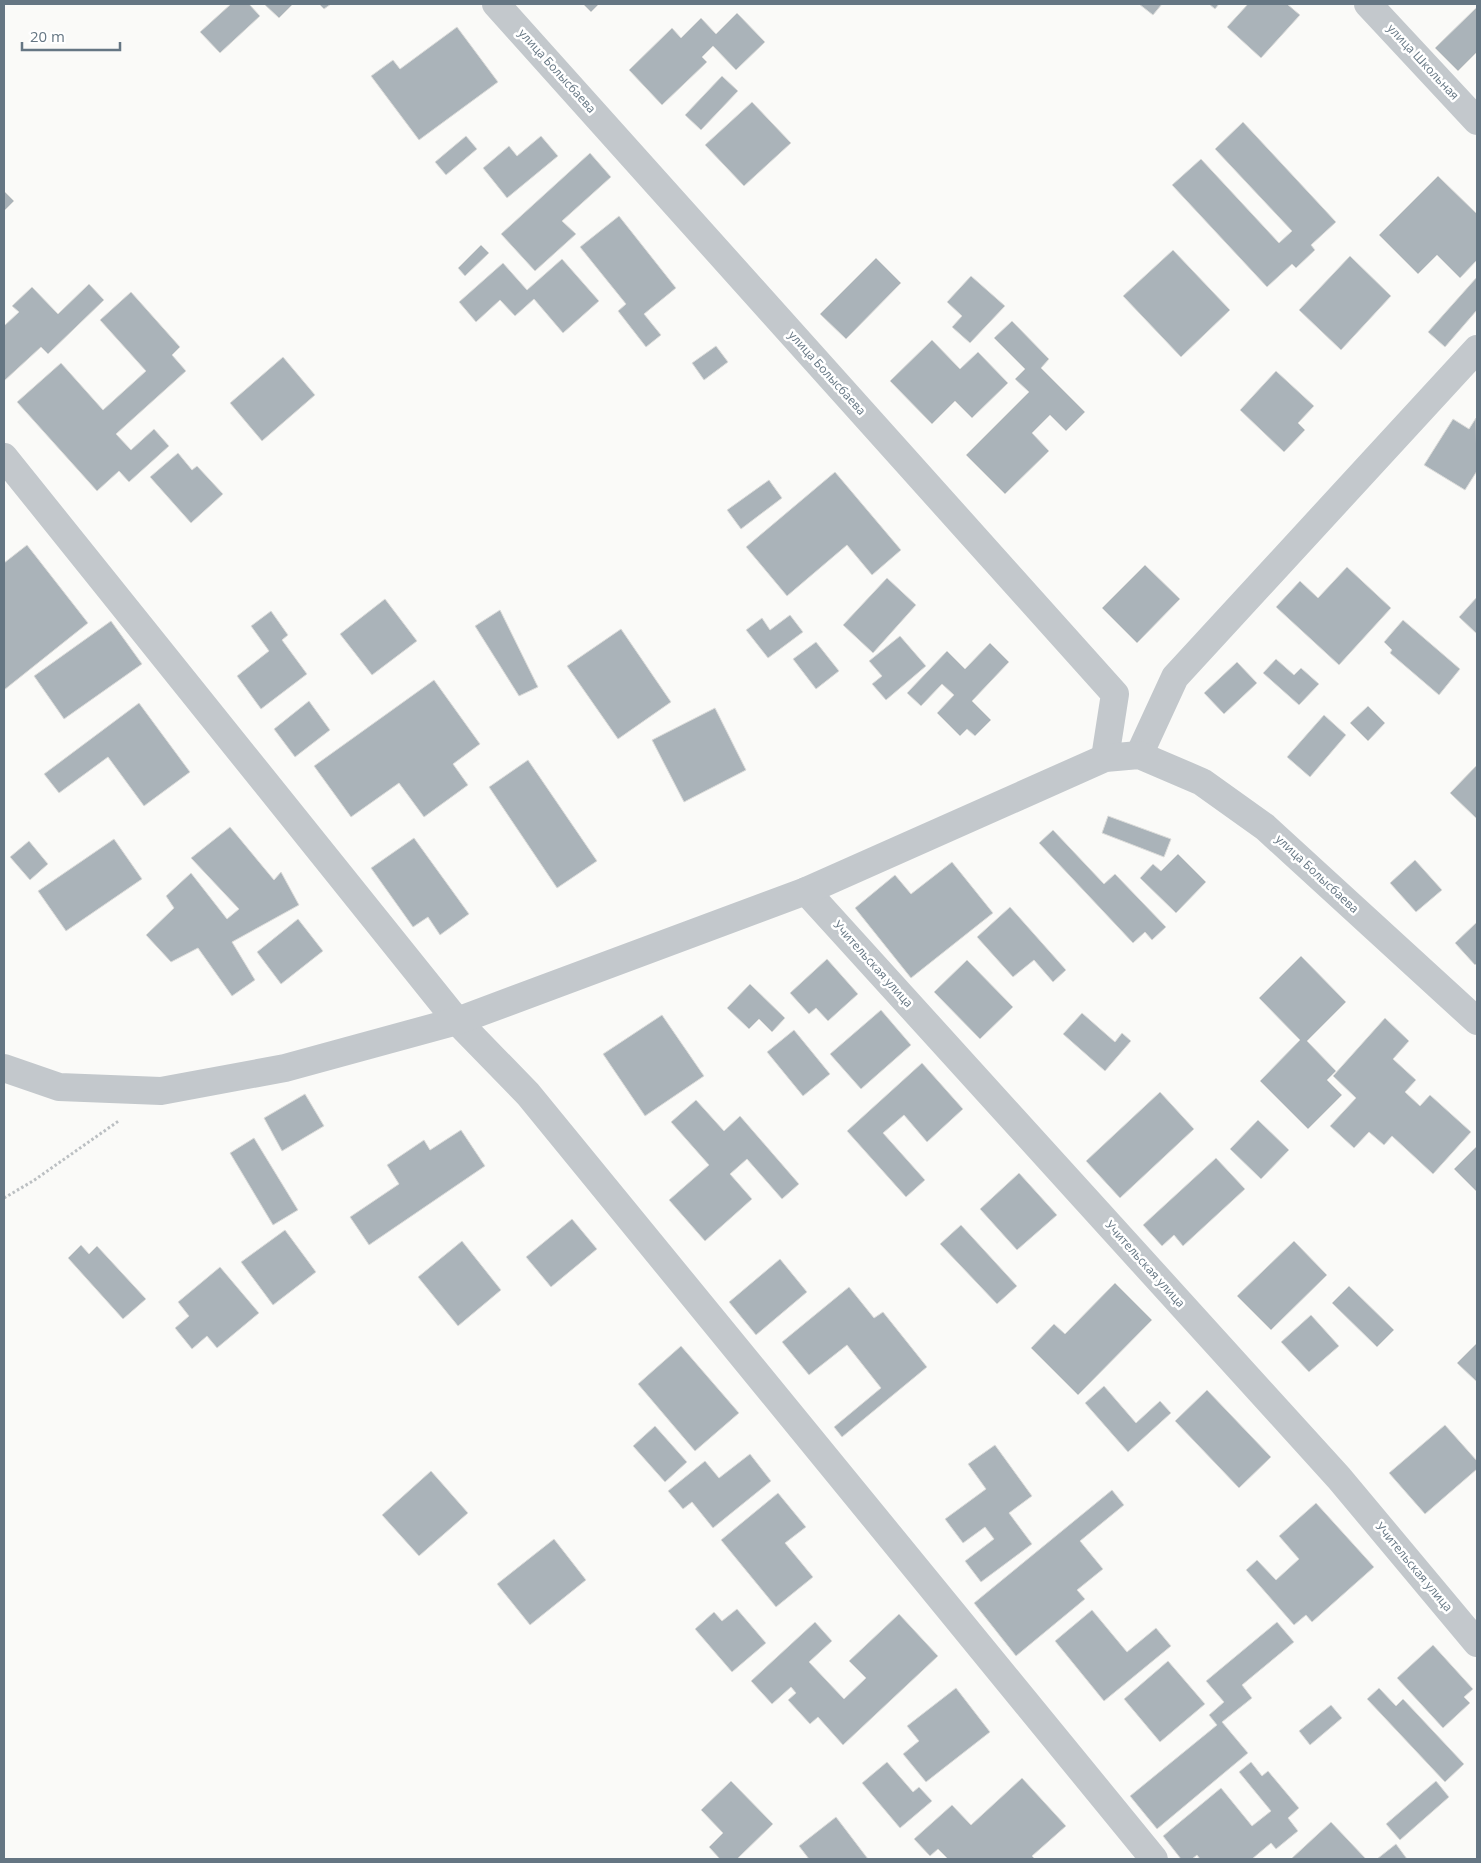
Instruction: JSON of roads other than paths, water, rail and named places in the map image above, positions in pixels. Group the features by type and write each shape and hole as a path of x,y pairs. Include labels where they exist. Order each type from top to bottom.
{"street":[{"name":"улица Болысбаева","path":"496,4 1115,694 1105,758"},
{"name":"улица Школьная","path":"1368,4 1477,121"},
{"path":"4,1068 59,1087 161,1091 285,1068 457,1021 806,891 1105,758 1139,754 1175,676 1477,349"},
{"path":"4,457 457,1021 528,1094 1154,1859"},
{"name":"улица Болысбаева","path":"1139,754 1202,782 1265,827 1477,1021"},
{"name":"Учительская улица","path":"806,891 1339,1478 1477,1643"}]}
